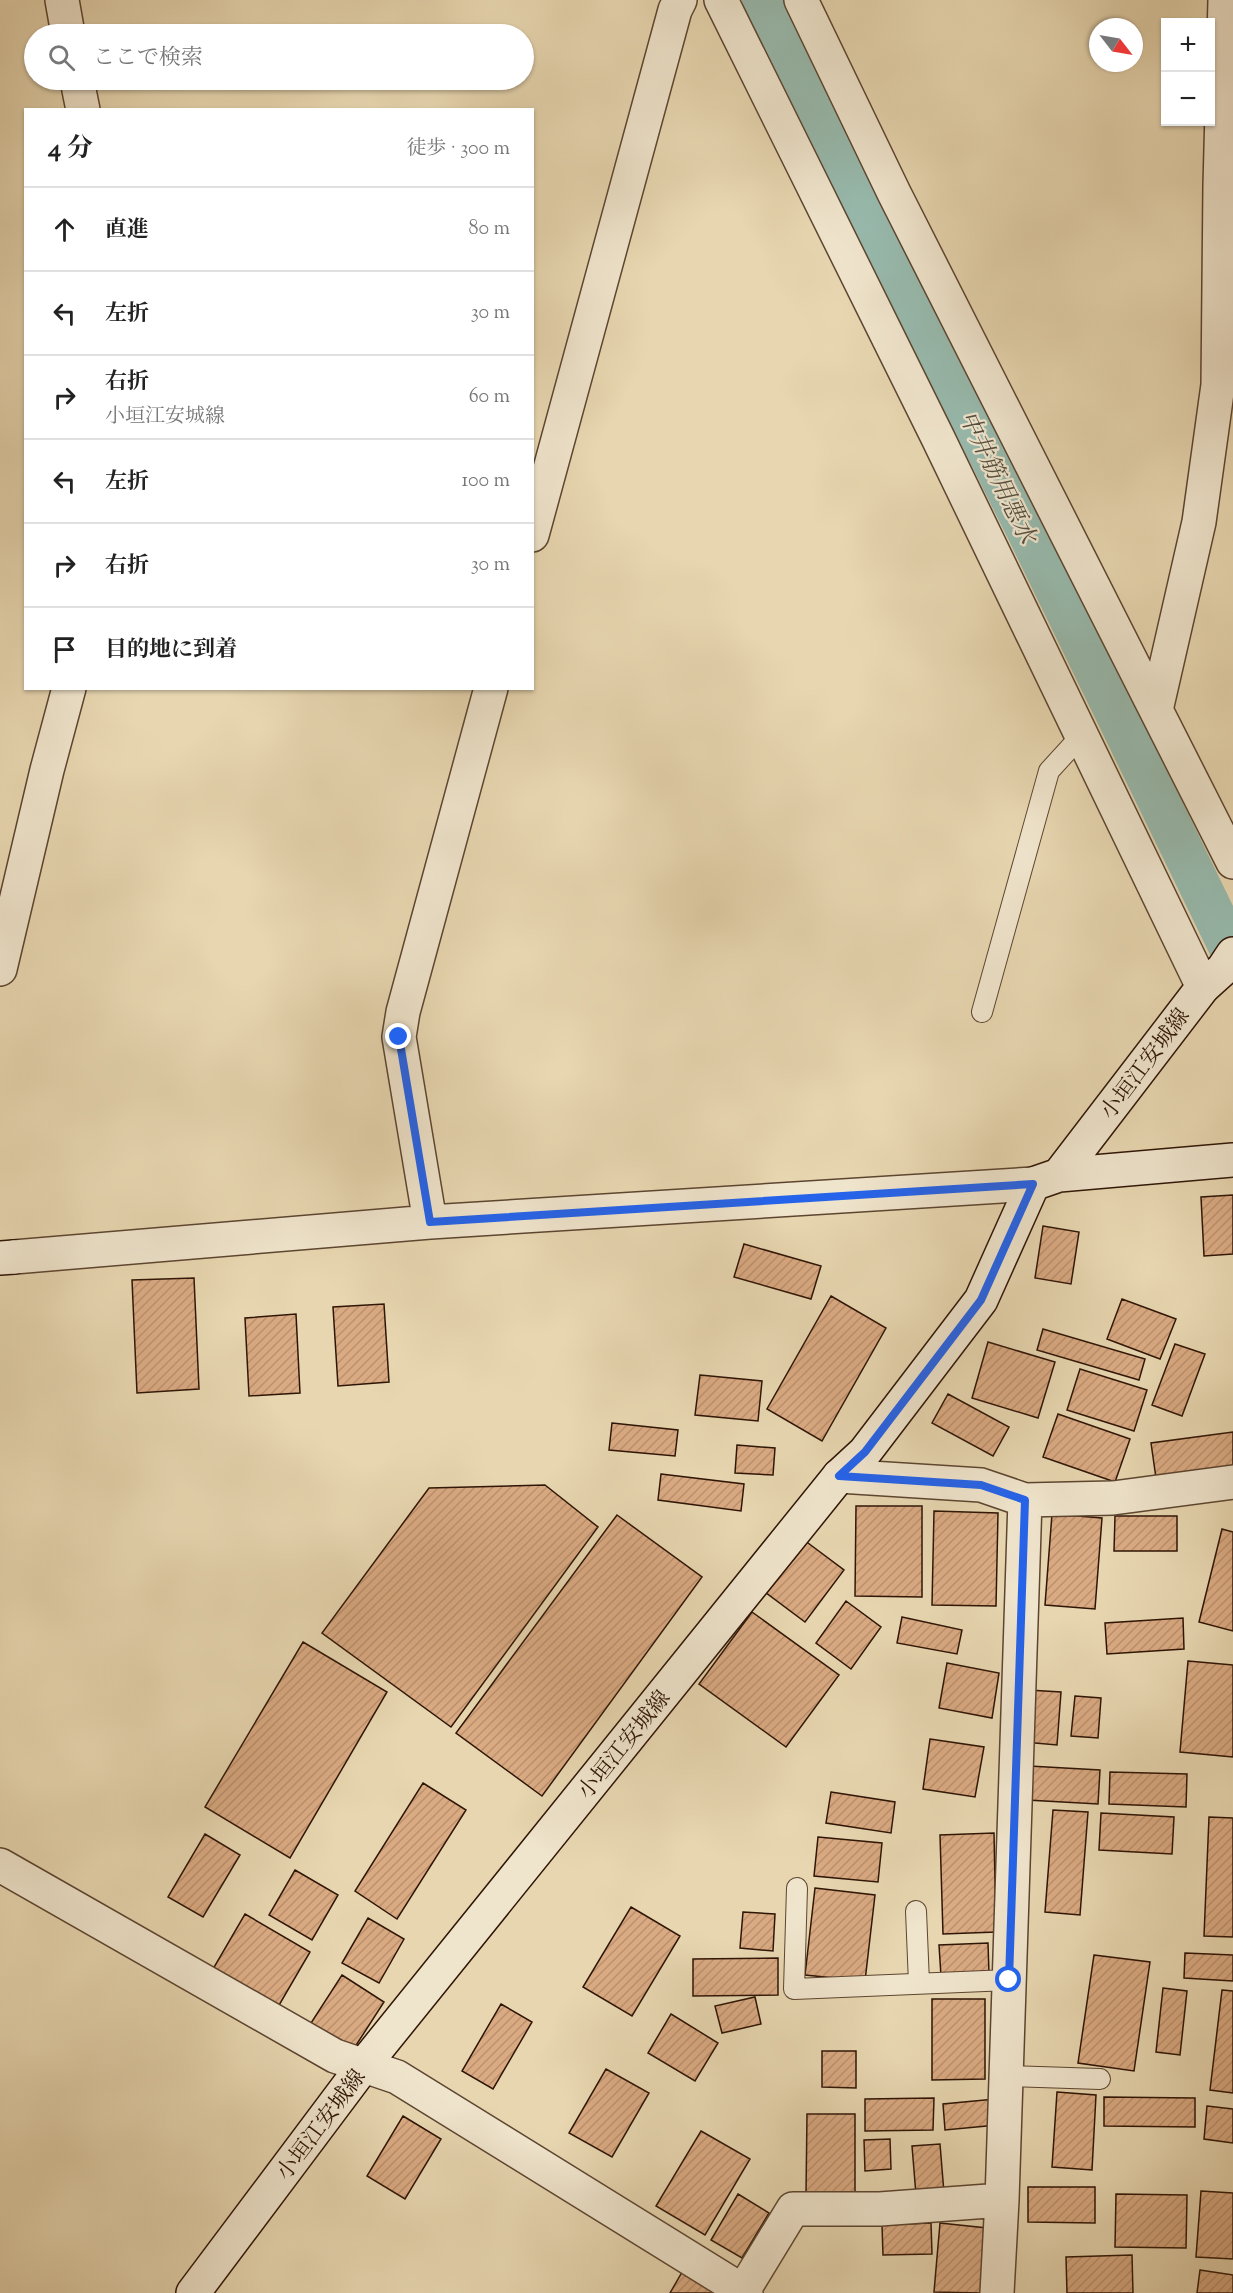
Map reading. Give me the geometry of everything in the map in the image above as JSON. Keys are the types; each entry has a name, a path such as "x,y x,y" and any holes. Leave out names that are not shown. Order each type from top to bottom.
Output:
{"street":[{"path":"62,0 66,24"},
{"path":"534,528 675,10 680,0"},
{"path":"721,0 938,438 1081,736 1220,970"},
{"path":"801,0 894,193 1233,862"},
{"path":"1156,710 1199,522 1218,385 1225,0"},
{"path":"79,90 83,108"},
{"path":"0,969 68,690"},
{"path":"430,1222 399,1037 403,1012 490,690"},
{"name":"小垣江安城線","path":"193,2293 364,2065 839,1476 865,1452 981,1300 1046,1180 1220,970"},
{"path":"7,1258 430,1222 1046,1180 1233,1160"},
{"path":"839,1476 981,1485 1025,1500 1113,1498 1233,1482"},
{"path":"997,2293 1025,1500"},
{"path":"0,1865 335,2056 397,2077 745,2292 793,2209 880,2209 1002,2200"}],"lane":[{"path":"982,1012 1048,771 1081,736"},
{"path":"797,1888 794,1989 1009,1980"},
{"path":"916,1911 919,1983"},
{"path":"1006,2076 1100,2079"}],"building":[{"path":"1233,1195 1233,1254 1204,1256 1201,1197"},
{"path":"1043,1226 1079,1232 1071,1284 1035,1278"},
{"path":"744,1244 821,1266 811,1299 734,1277"},
{"path":"194,1278 199,1389 137,1393 132,1280"},
{"path":"831,1296 886,1328 822,1441 767,1409"},
{"path":"1122,1299 1176,1319 1160,1359 1107,1339"},
{"path":"384,1304 389,1382 338,1386 333,1307"},
{"path":"296,1314 300,1393 249,1396 245,1318"},
{"path":"1043,1329 1145,1359 1139,1380 1037,1350"},
{"path":"988,1342 1055,1362 1038,1418 972,1398"},
{"path":"1175,1344 1205,1354 1182,1416 1152,1405"},
{"path":"1080,1369 1147,1390 1134,1431 1067,1410"},
{"path":"700,1375 762,1381 758,1421 695,1415"},
{"path":"948,1394 1009,1427 993,1456 932,1423"},
{"path":"1058,1414 1130,1439 1115,1482 1043,1457"},
{"path":"612,1423 678,1430 675,1456 609,1450"},
{"path":"1233,1432 1233,1468 1156,1478 1151,1443"},
{"path":"737,1445 775,1448 773,1475 735,1473"},
{"path":"661,1474 744,1484 741,1511 658,1500"},
{"path":"545,1485 598,1527 451,1727 322,1633 429,1488"},
{"path":"856,1506 922,1506 922,1597 855,1596"},
{"path":"934,1511 998,1513 996,1606 932,1605"},
{"path":"1052,1514 1102,1518 1095,1609 1045,1605"},
{"path":"617,1515 702,1577 542,1796 456,1733"},
{"path":"1115,1516 1177,1516 1177,1551 1114,1551"},
{"path":"1222,1529 1233,1532 1233,1631 1199,1622"},
{"path":"804,1540 844,1570 805,1622 765,1592"},
{"path":"846,1601 881,1627 851,1669 816,1643"},
{"path":"752,1612 839,1675 786,1747 699,1684"},
{"path":"902,1617 962,1630 957,1654 897,1643"},
{"path":"1183,1618 1184,1649 1107,1654 1105,1623"},
{"path":"303,1642 387,1692 290,1858 205,1807"},
{"path":"1188,1661 1233,1665 1233,1757 1180,1752"},
{"path":"947,1663 999,1673 992,1718 939,1708"},
{"path":"1028,1690 1061,1692 1057,1745 1024,1742"},
{"path":"1075,1696 1101,1698 1098,1738 1071,1736"},
{"path":"930,1739 984,1747 975,1797 923,1789"},
{"path":"1029,1766 1100,1770 1098,1804 1027,1800"},
{"path":"1110,1772 1187,1774 1186,1807 1109,1804"},
{"path":"423,1783 466,1810 397,1919 355,1891"},
{"path":"831,1792 895,1802 891,1833 826,1823"},
{"path":"1053,1810 1088,1812 1080,1915 1045,1912"},
{"path":"1101,1813 1174,1817 1172,1854 1099,1850"},
{"path":"1209,1817 1233,1818 1233,1937 1204,1936"},
{"path":"994,1833 996,1932 943,1934 940,1835"},
{"path":"205,1834 240,1855 203,1917 168,1897"},
{"path":"818,1837 882,1843 878,1882 814,1876"},
{"path":"295,1870 338,1895 312,1940 269,1915"},
{"path":"815,1888 875,1895 865,1981 805,1975"},
{"path":"631,1907 680,1936 632,2016 583,1987"},
{"path":"743,1912 775,1914 773,1951 740,1948"},
{"path":"245,1914 310,1952 278,2007 213,1969"},
{"path":"368,1918 404,1939 379,1983 342,1963"},
{"path":"988,1943 989,1974 941,1976 939,1945"},
{"path":"1185,1953 1233,1955 1233,1981 1184,1978"},
{"path":"1094,1955 1150,1962 1134,2071 1078,2063"},
{"path":"778,1958 778,1995 693,1996 693,1959"},
{"path":"342,1975 384,2002 353,2050 311,2023"},
{"path":"1163,1988 1187,1991 1180,2055 1156,2052"},
{"path":"1222,1990 1233,1991 1233,2093 1210,2090"},
{"path":"755,1997 761,2024 722,2033 715,2006"},
{"path":"932,1999 985,1999 985,2079 932,2080"},
{"path":"501,2004 532,2022 493,2089 462,2071"},
{"path":"671,2014 718,2043 695,2081 648,2053"},
{"path":"822,2051 856,2051 856,2088 822,2087"},
{"path":"606,2069 649,2093 612,2157 569,2133"},
{"path":"1057,2092 1096,2095 1092,2170 1052,2167"},
{"path":"1104,2097 1195,2098 1195,2127 1104,2126"},
{"path":"934,2098 933,2130 865,2131 865,2099"},
{"path":"995,2099 997,2125 945,2130 943,2104"},
{"path":"1207,2106 1233,2109 1233,2143 1204,2139"},
{"path":"807,2114 855,2114 855,2194 806,2194"},
{"path":"403,2116 441,2139 405,2199 367,2176"},
{"path":"701,2131 750,2159 705,2235 656,2206"},
{"path":"890,2139 891,2169 865,2171 864,2140"},
{"path":"940,2144 944,2193 916,2195 912,2146"},
{"path":"1028,2187 1095,2187 1095,2223 1028,2222"},
{"path":"1201,2191 1233,2193 1233,2259 1196,2257"},
{"path":"738,2194 769,2213 742,2258 711,2240"},
{"path":"1116,2194 1187,2195 1186,2248 1115,2247"},
{"path":"931,2223 932,2254 883,2255 882,2225"},
{"path":"940,2223 987,2228 981,2293 934,2292"},
{"path":"1132,2255 1133,2293 1067,2293 1066,2257"},
{"path":"685,2267 731,2293 670,2293"},
{"path":"1200,2270 1233,2275 1233,2293 1197,2293"}],"waterway":[{"name":"中井筋用悪水","path":"763,0 1029,534 1233,954"}],"route":[{"path":"399,1037 430,1222 1033,1184 981,1300 865,1452 839,1476 981,1485 1025,1500 1009,1980"}]}
